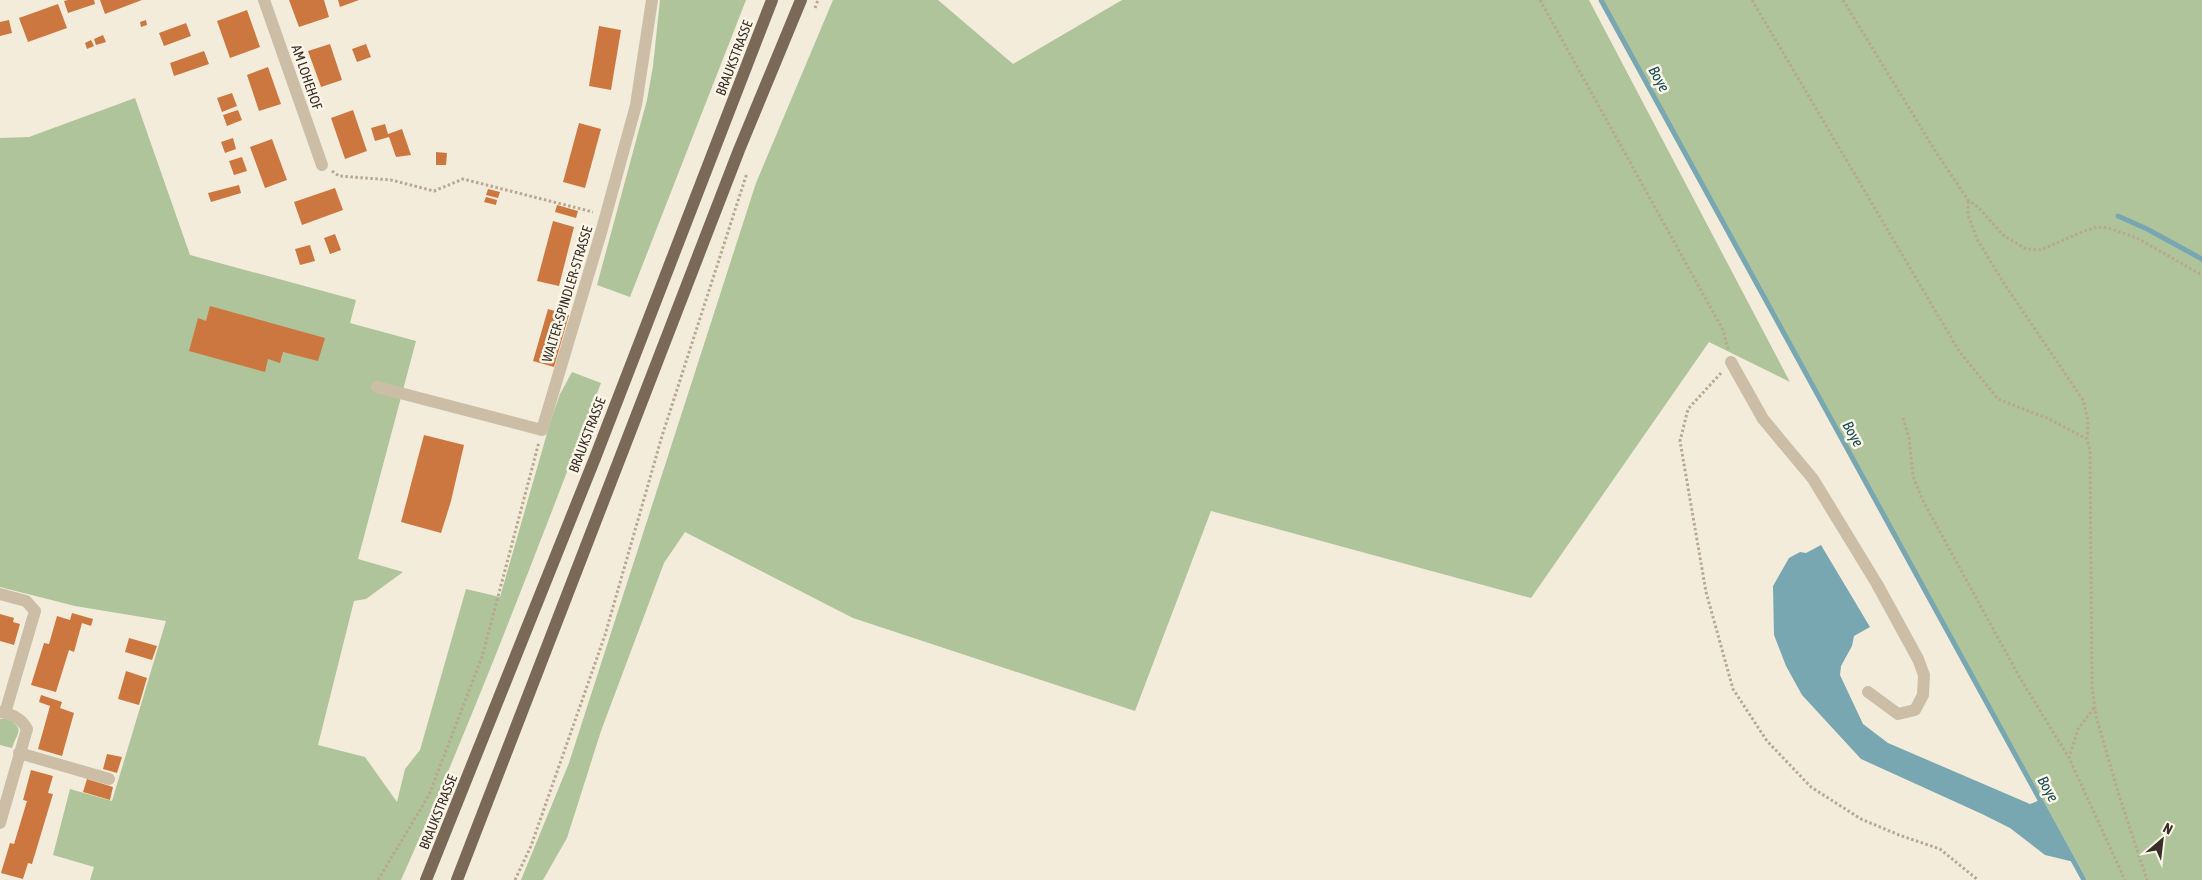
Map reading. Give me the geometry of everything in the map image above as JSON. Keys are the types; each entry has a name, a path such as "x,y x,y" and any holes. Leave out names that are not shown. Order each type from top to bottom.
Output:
{"main road":[{"name":"BRAUKSTRASSE","path":"426,880 595,458 772,0"},
{"path":"457,880 732,168 801,0"}],"street":[{"name":"AM LOHEHOF","path":"264,0 322,165"},
{"name":"WALTER-SPINDLER-STRASSE","path":"542,430 606,215 636,105 652,0"},
{"path":"1731,362 1763,419 1813,479 1876,584 1918,660 1924,676 1923,694 1915,710 1898,714 1868,692"},
{"path":"377,387 542,430"},
{"path":"0,594 26,601 35,611 3,712 23,721 27,729 0,823"},
{"path":"19,753 109,779"}],"path":[{"path":"814,9 818,0"},
{"path":"1540,0 1723,330 1731,362 1688,409 1680,441 1706,592 1733,689 1766,741 1811,787 1861,819 1899,836 1940,850 1978,880"},
{"path":"1752,0 1958,351 1998,399 2050,419 2087,439"},
{"path":"1843,0 1936,152 1968,200 1978,207 2003,235 2026,249 2041,250 2084,231 2097,227 2108,228 2137,238 2202,275"},
{"path":"322,165 339,176 391,180 434,192 463,179 606,215"},
{"path":"515,880 531,846 605,635 662,436 748,170"},
{"path":"1968,200 1968,215 1977,239 2004,285 2083,400 2088,420 2087,439 2090,450 2092,687 2095,708 2118,792 2147,880"},
{"path":"1904,418 1913,476 1922,499 2020,678 2069,758 2125,880"},
{"path":"378,880 429,796 482,657 542,430"},
{"path":"2069,758 2078,729 2095,708"}],"green space":[{"path":"660,0 746,0 630,297 597,285 647,100 653,66"},
{"path":"833,0 938,0 1013,64 1122,0 1589,0 1790,382 1709,342 1531,598 1211,511 1135,711 853,618 685,532 664,563 601,731 567,838 543,880 521,880 569,763 756,183"},
{"path":"1600,0 2202,0 2202,880 2087,880"},
{"path":"135,98 190,255 356,300 350,323 416,341 358,559 403,572 366,599 354,601 318,745 365,757 397,802 405,769 420,750 466,589 500,597 560,394 572,372 601,383 529,571 428,819 401,880 90,880 94,867 53,855 70,789 112,801 166,621 75,606 0,587 0,138 29,137"},
{"path":"7,718 18,729 18,735 12,748 0,745 0,719"}],"water":[{"path":"1821,545 1870,627 1854,636 1852,646 1841,666 1840,675 1863,724 1888,743 2030,804 2040,800 2074,862 2045,855 2010,828 1861,759 1802,695 1786,666 1774,635 1773,586 1789,558 1800,552 1806,553"}],"building":[{"path":"94,0 95,4 68,13 64,1"},
{"path":"100,0 142,0 105,14"},
{"path":"289,0 324,0 329,17 299,27"},
{"path":"338,0 359,0 340,7"},
{"path":"58,4 67,28 28,42 19,18"},
{"path":"247,10 260,47 230,58 217,21"},
{"path":"9,20 12,33 0,36 0,22"},
{"path":"146,20 147,25 141,27 140,22"},
{"path":"186,23 191,36 164,46 159,33"},
{"path":"599,26 621,30 611,90 589,86"},
{"path":"103,35 106,42 96,45 94,39"},
{"path":"91,40 94,46 87,49 85,43"},
{"path":"330,44 342,80 321,87 308,51"},
{"path":"366,44 371,57 357,62 352,49"},
{"path":"204,51 209,64 174,76 170,63"},
{"path":"268,67 281,104 259,111 247,75"},
{"path":"232,93 237,106 222,112 217,98"},
{"path":"238,110 242,120 227,126 223,115"},
{"path":"353,110 367,151 345,159 331,118"},
{"path":"579,123 601,129 585,188 563,182"},
{"path":"385,124 388,134 402,129 411,155 396,157 389,137 375,141 371,128"},
{"path":"233,138 236,149 225,153 221,142"},
{"path":"272,139 287,180 265,188 250,147"},
{"path":"436,152 447,153 446,165 436,165"},
{"path":"242,157 247,171 234,175 229,161"},
{"path":"239,185 241,193 211,202 208,193"},
{"path":"335,188 343,210 302,225 294,202"},
{"path":"488,189 500,192 498,198 486,195"},
{"path":"486,197 497,200 496,205 484,202"},
{"path":"557,205 578,211 576,218 555,212"},
{"path":"553,221 574,227 559,286 537,281"},
{"path":"335,234 341,250 330,254 324,238"},
{"path":"310,245 315,261 300,265 295,249"},
{"path":"210,306 325,338 318,361 283,352 280,363 268,359 265,372 189,351 198,318 206,321"},
{"path":"548,309 569,315 554,367 533,361"},
{"path":"424,435 464,445 451,501 441,533 401,522"},
{"path":"72,613 93,619 91,626 82,623 74,652 69,650 56,692 31,685 44,643 49,644 57,616 70,620"},
{"path":"0,614 14,618 13,622 20,624 14,645 0,641"},
{"path":"129,638 157,646 152,660 125,652"},
{"path":"126,671 147,678 139,705 118,699"},
{"path":"41,695 62,702 60,708 74,713 62,756 38,749 50,706 39,702"},
{"path":"107,754 122,757 117,773 103,769"},
{"path":"31,770 53,776 48,793 53,794 32,864 28,863 23,879 1,873 10,843 14,844 27,801 23,800"},
{"path":"87,779 113,787 110,800 83,792"}],"waterway":[{"name":"Boye","path":"1601,0 2084,880"},
{"path":"2118,216 2147,229 2202,259"}]}
